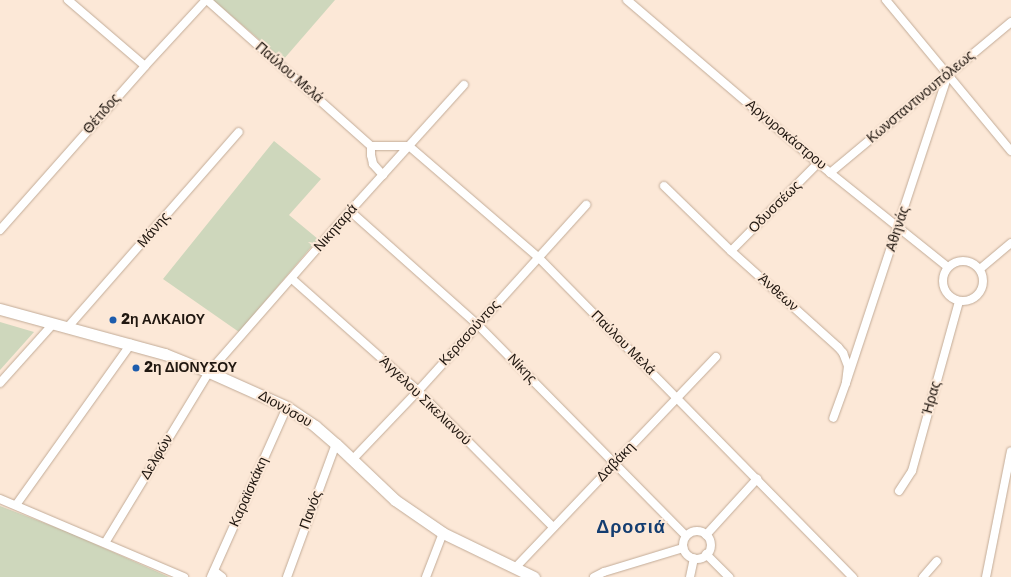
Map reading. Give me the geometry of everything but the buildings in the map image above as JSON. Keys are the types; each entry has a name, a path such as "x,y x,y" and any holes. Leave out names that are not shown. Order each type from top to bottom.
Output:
{"main road":[{"name":"Διονύσου","path":"0,309 165,354 287,407 336,444 395,500 443,533 534,577"}],"street":[{"path":"68,0 144,66"},
{"name":"Θέτιδος","path":"0,230 144,66 206,0"},
{"name":"Παύλου Μελά","path":"206,0 371,146"},
{"name":"Αργυροκάστρου","path":"627,0 830,173 898,229 948,267"},
{"path":"886,0 1011,151"},
{"name":"Κωνσταντινουπόλεως","path":"830,173 1011,22"},
{"name":"Αθηνάς","path":"846,383 948,74"},
{"name":"Νικηταρά","path":"209,372 292,280 350,211 464,85"},
{"name":"Μάνης","path":"68,328 239,132"},
{"path":"383,174 373,164 371,146 409,146"},
{"name":"Παύλου Μελά","path":"409,146 539,258 853,577"},
{"name":"Οδυσσέως","path":"731,251 818,163"},
{"name":"Άνθεων","path":"664,186 731,251 838,347 848,366 846,383 833,418"},
{"name":"Κερασούντος","path":"352,460 418,391 586,205"},
{"name":"Νίκης","path":"350,211 478,325 686,536"},
{"path":"980,269 1011,243"},
{"path":"964,261 970,262 980,269 983,279 979,294 970,301 959,301 950,297 943,288 943,277 948,267 952,264 964,261"},
{"name":"Άγγελου Σικελιανού","path":"292,280 418,391 553,527"},
{"name":"Ήρας","path":"899,491 912,471 959,301"},
{"path":"0,383 53,324"},
{"path":"16,505 131,344"},
{"name":"Δαβάκη","path":"516,567 716,357"},
{"name":"Δελφών","path":"105,543 209,372"},
{"name":"Καραϊσκάκη","path":"213,574 287,407"},
{"name":"Πανός","path":"287,577 336,444"},
{"path":"986,577 1011,451"},
{"path":"706,534 757,479"},
{"path":"0,499 184,577"},
{"path":"698,531 706,534 710,546 706,554 698,558 694,558 687,554 683,548 686,536 689,533 698,531"},
{"path":"426,577 443,533"},
{"path":"594,577 633,563 683,548"},
{"path":"706,554 729,577"},
{"path":"690,577 694,558"},
{"path":"923,577 937,561"},
{"path":"213,574 222,577"}],"green space":[{"path":"213,0 335,0 283,60"},
{"path":"274,141 321,179 289,215 318,239 239,332 163,279"},
{"path":"0,322 34,332 0,370"},
{"path":"0,506 68,532 169,577 0,577"}],"place":[{"name":"2η ΑΛΚΑΙΟΥ","path":"113,320"},
{"name":"2η ΔΙΟΝΥΣΟΥ","path":"136,368"}],"district":[{"name":"Δροσιά","path":"631,527"}]}
